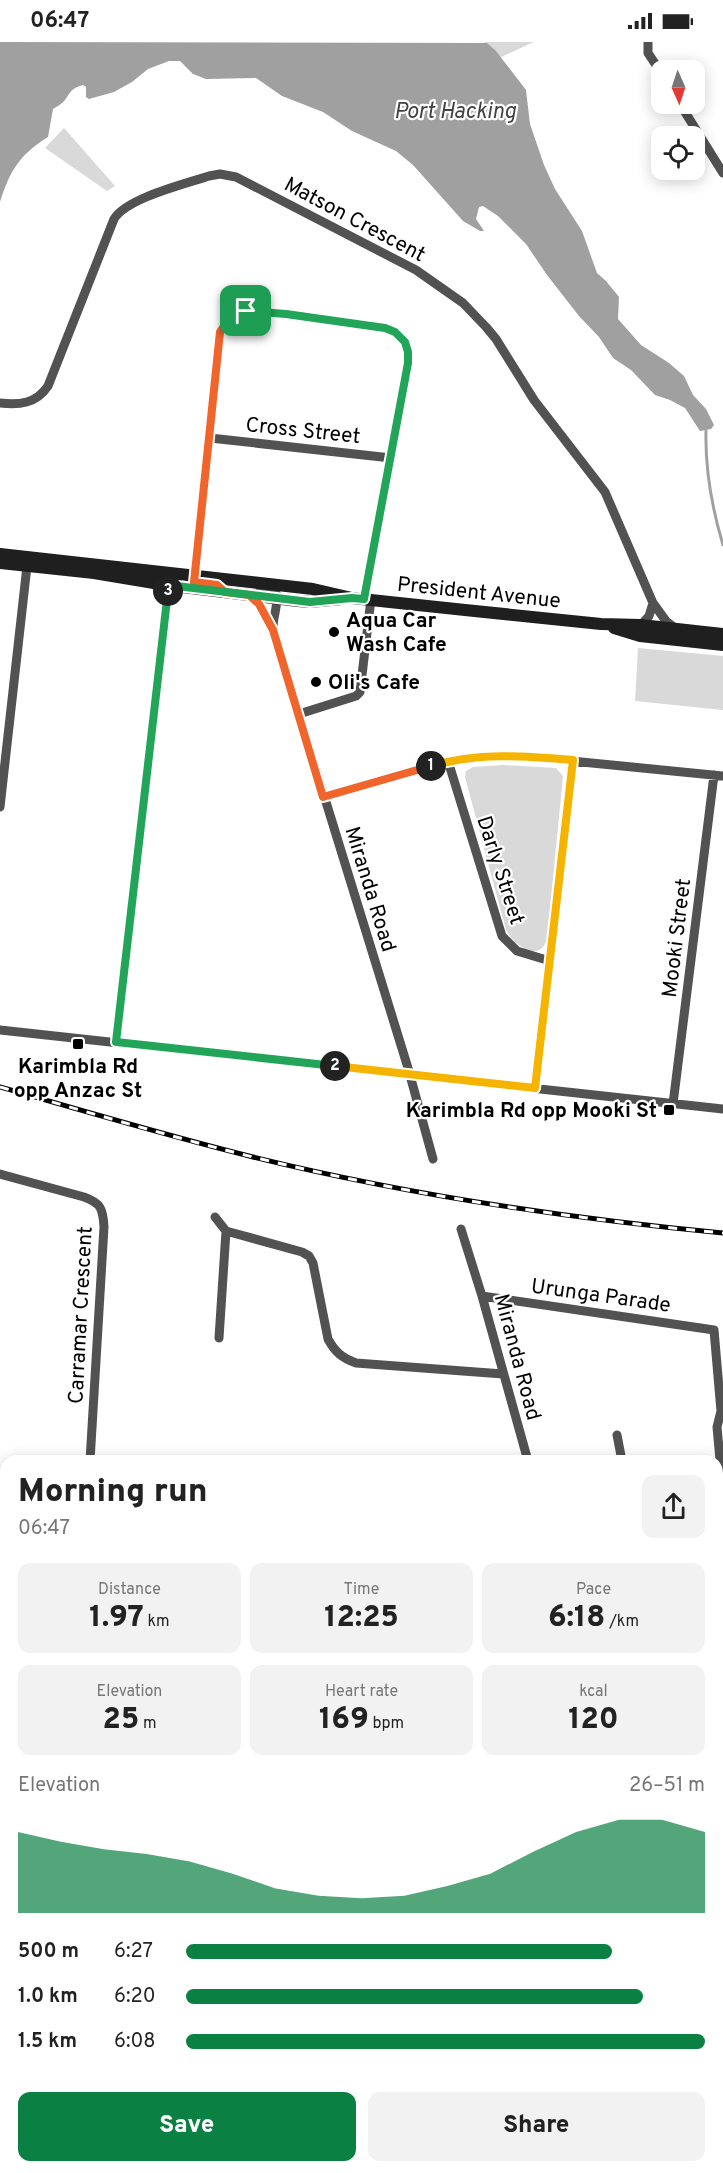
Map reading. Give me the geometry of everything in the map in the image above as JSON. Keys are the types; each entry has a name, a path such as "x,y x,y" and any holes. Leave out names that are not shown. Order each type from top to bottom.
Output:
{"main road":[{"name":"President Avenue","path":"0,554 313,589 362,599 601,624 641,625 723,634"},
{"name":"President Avenue","path":"0,563 94,573 168,585 310,602 362,599"},
{"name":"President Avenue","path":"601,624 640,636 723,645"}],"street":[{"path":"648,42 648,53 653,60"},
{"path":"686,114 723,172"},
{"name":"Matson Crescent","path":"0,403 22,404 43,394 48,386 114,219 120,210 132,202 209,176 227,174 416,270 462,303 478,319 496,339 548,419 605,492 653,603 666,621 675,628"},
{"path":"225,592 217,585 194,582 220,332 231,316 254,310 382,327 395,332 405,342 409,358 362,599 360,692 356,696 299,714"},
{"name":"Cross Street","path":"210,438 391,458"},
{"path":"0,807 27,566"},
{"path":"229,580 238,586 271,590 276,593 277,598"},
{"path":"116,1042 168,585"},
{"name":"Miranda Road","path":"249,595 259,604 273,630 410,1075 433,1159"},
{"name":"Miranda Road","path":"273,630 273,614 277,598"},
{"path":"641,625 649,616 653,603"},
{"path":"323,797 448,761 504,755 718,776"},
{"path":"535,1088 573,760"},
{"name":"Darly Street","path":"448,761 500,933 517,951 550,961"},
{"name":"Mooki Street","path":"673,1104 718,776"},
{"path":"0,1030 723,1109"},
{"name":"Carramar Crescent","path":"0,1174 84,1197 94,1201 100,1208 104,1227 90,1455"},
{"path":"215,1217 226,1231 302,1252 309,1256 313,1263 328,1339 334,1350 344,1359 356,1363 503,1374"},
{"name":"Miranda Road","path":"461,1229 526,1455"},
{"path":"219,1338 226,1231"},
{"name":"Urunga Parade","path":"482,1296 714,1330 721,1411 717,1427 720,1455"},
{"path":"617,1436 621,1455"}],"shaded area":[{"path":"484,42 534,42 501,57"},
{"path":"64,128 115,186 107,191 45,148"},
{"path":"638,648 723,656 723,710 635,701"},
{"path":"503,765 556,768 563,776 547,940 538,951 520,946 506,930 465,777 466,771 473,767"}],"water":[{"name":"Port Hacking","path":"0,42 487,43 496,51 526,90 530,124 544,165 555,189 582,231 597,273 619,297 618,319 641,345 684,376 693,395 706,409 714,425 711,429 700,431 685,408 655,395 631,370 613,358 599,337 579,316 547,275 526,244 498,216 483,206 479,207 476,219 484,231 480,231 463,221 413,165 396,151 352,131 323,112 282,96 256,78 206,79 193,74 180,61 169,61 148,69 132,82 114,92 89,99 86,97 86,87 83,85 76,87 64,101 53,109 48,137 30,150 17,165 0,202"}],"waterway":[{"path":"706,431 710,489 723,545"}],"railway":[{"path":"0,1087 221,1149 370,1183 487,1204 723,1233"}],"place":[{"name":"Aqua Car Wash Cafe","path":"334,632"},
{"name":"Oli's Cafe","path":"316,682"},
{"name":"Karimbla Rd opp Anzac St","path":"78,1044"},
{"name":"Karimbla Rd opp Mooki St","path":"669,1110"}],"route":[{"path":"246,311 231,316 220,332 194,582 217,585 225,592 249,595 259,604 273,630 323,797 448,761 472,757 504,755 573,760 535,1088 116,1042 168,585 249,595 253,596 310,602 364,599 408,363 405,342 395,332 385,328 254,310 246,311"}]}
